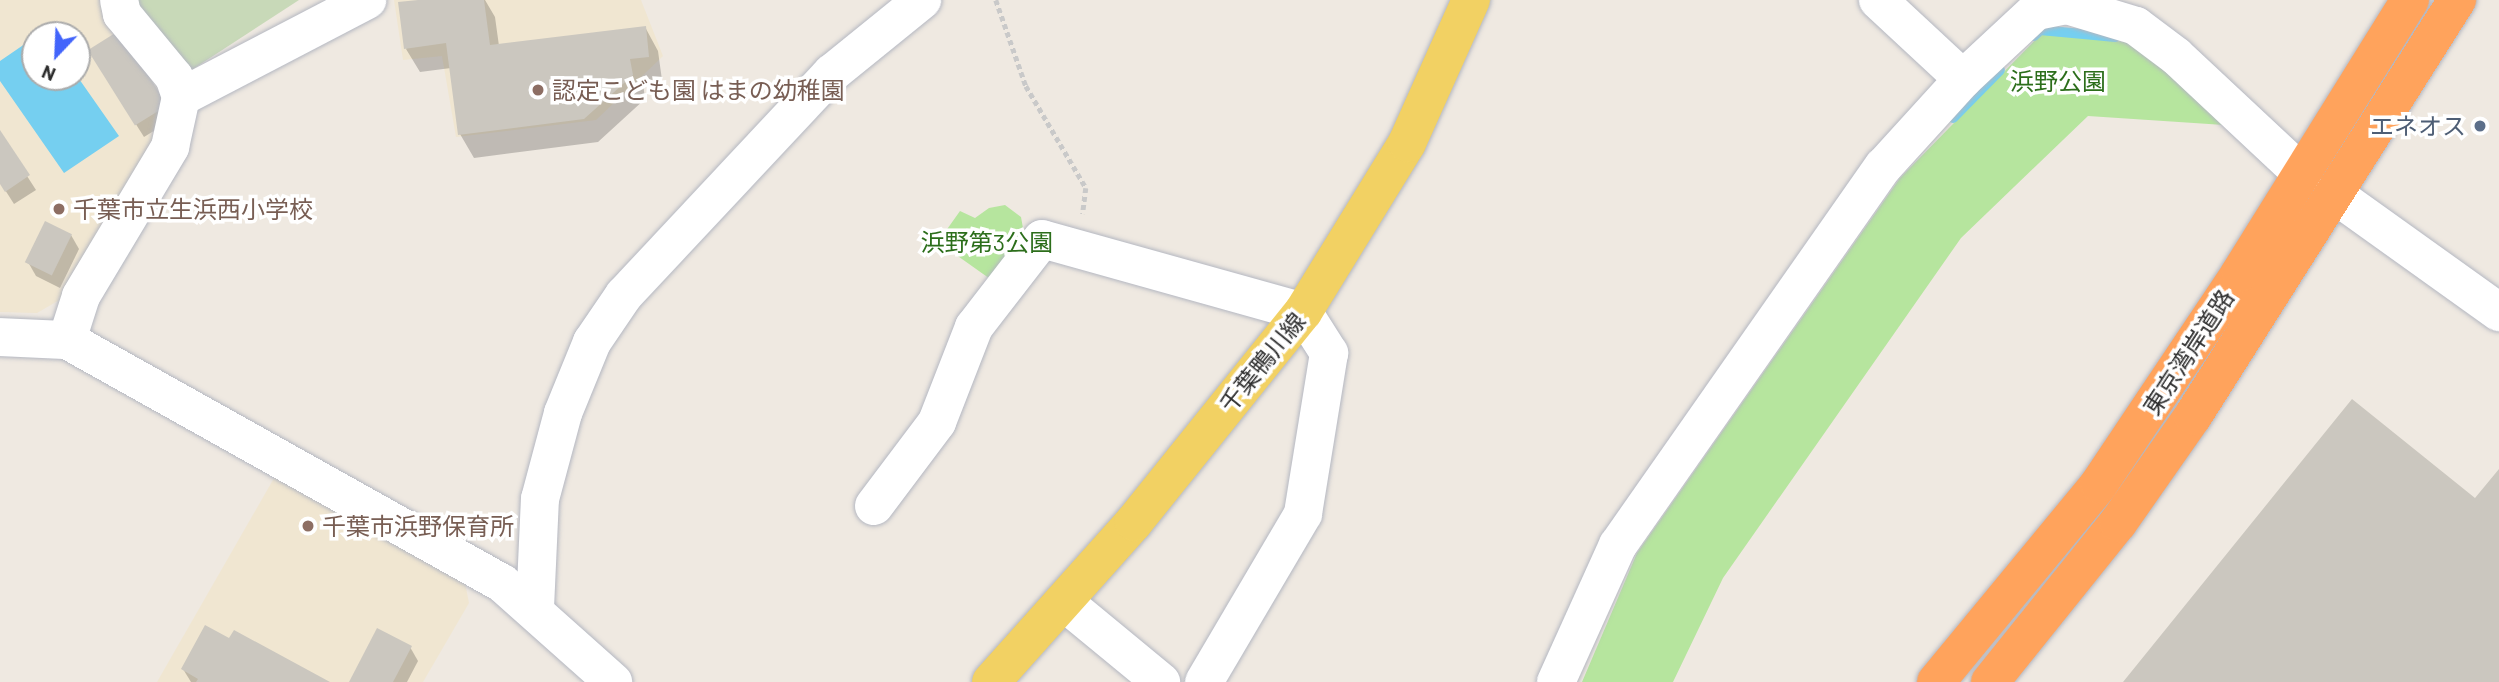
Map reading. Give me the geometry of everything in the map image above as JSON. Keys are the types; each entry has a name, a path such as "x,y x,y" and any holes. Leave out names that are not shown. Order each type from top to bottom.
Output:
{"highway":[{"name":"東京湾岸道路","path":"1936,682 2099,484 2302,174 2410,0"},
{"name":"東京湾岸道路","path":"1990,682 2118,523 2193,416 2456,0"}],"main road":[{"name":"千葉鴨川線","path":"991,682 1064,602 1303,312 1407,143 1471,0"}],"street":[{"path":"67,340 81,296 170,147 181,97 174,76 122,14 118,0"},
{"path":"181,97 367,0"},
{"path":"535,608 540,499 563,413 592,342 624,295 832,73 922,0"},
{"path":"1878,0 1963,79"},
{"path":"1556,682 1618,544 1883,167 1963,79 2036,12 2067,5 2102,12 2136,26 2176,56 2302,174"},
{"path":"2334,194 2499,312"},
{"path":"874,506 937,422 974,327 1042,239 1303,312 1329,353 1303,514 1204,682"},
{"path":"0,337 67,340 502,583 535,608 613,682"},
{"path":"1064,602 1161,682"}],"path":[{"path":"996,0 1027,86 1086,188 1079,249"}],"shaded area":[{"name":"千葉市立生浜西小学校","path":"0,0 107,0 175,102 68,295 37,313 0,312"},
{"name":"認定こども園 はまの幼稚園","path":"394,0 641,0 663,56 596,120 456,137 442,56 403,60"},
{"name":"千葉市浜野保育所","path":"277,473 464,578 469,603 423,682 157,682"}],"green space":[{"path":"133,0 299,0 190,71"},
{"name":"浜野公園","path":"2042,33 2136,43 2224,125 2088,116 1961,238 1723,578 1673,682 1582,682 1637,553 1900,178"},
{"name":"浜野第3公園","path":"1005,205 1021,217 1025,239 993,281 938,242 960,211 975,218 989,208"}],"water":[{"path":"21,47 21,91 88,91 119,136 64,173 0,81 0,61"}],"building":[{"name":"認定こども園 はまの幼稚園","path":"484,0 490,45 646,26 649,57 630,59 633,75 584,119 458,135 446,43 404,49 398,2"},
{"path":"120,30 167,105 135,126 91,55 91,48"},
{"path":"0,130 30,175 5,192 0,184"},
{"path":"45,221 72,234 52,275 25,262"},
{"path":"2352,399 2475,498 2499,469 2499,682 2123,682"},
{"path":"205,625 229,638 234,630 330,682 196,682 198,679 181,669"},
{"path":"377,628 412,646 393,682 349,682"}],"waterway":[{"path":"2034,36 2040,30 2116,37"},
{"path":"1953,118 2000,70"}],"place":[{"name":"認定こども園 はまの幼稚園","path":"538,90"},
{"name":"エネオス","path":"2480,126"},
{"name":"千葉市立生浜西小学校","path":"59,209"},
{"name":"千葉市浜野保育所","path":"308,526"}]}
